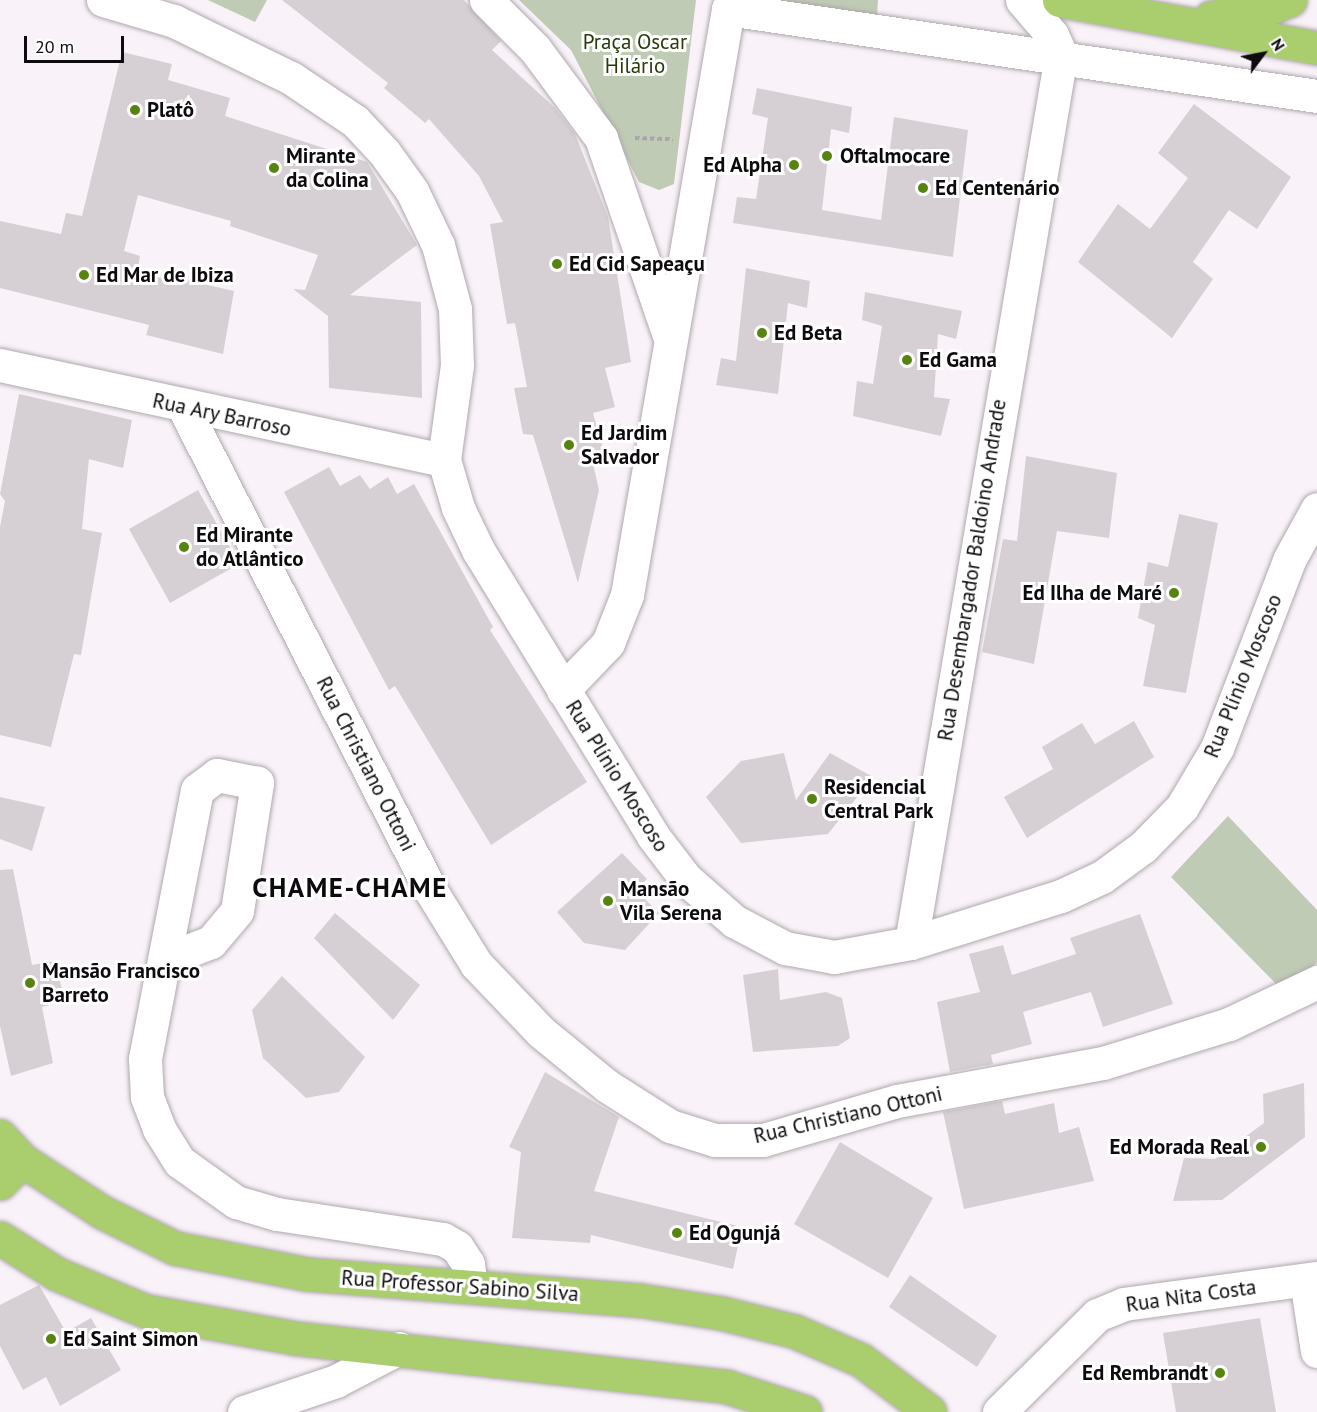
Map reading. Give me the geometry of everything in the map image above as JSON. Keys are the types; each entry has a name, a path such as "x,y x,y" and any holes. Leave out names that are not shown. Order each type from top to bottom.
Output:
{"main road":[{"path":"1059,0 1183,20 1317,48"},
{"path":"1183,20 1265,10 1290,0"},
{"name":"Rua Professor Sabino Silva","path":"0,1136 11,1171 175,1248 306,1274 639,1300 794,1331 861,1360 930,1412"},
{"path":"0,1238 57,1274 146,1311 294,1338 399,1348 728,1387 805,1412"}],"street":[{"name":"Rua Plínio Moscoso","path":"103,0 174,21 291,78 355,121 384,152 412,191 438,245 455,309 457,364 444,460 458,508 478,550 652,836 686,879 734,921 785,948 834,957 911,943 1061,896 1102,877 1143,847 1182,807 1217,747 1289,560 1317,509"},
{"path":"486,0 535,49 601,138 669,335"},
{"path":"1022,0 1052,35 1061,56"},
{"path":"563,690 608,643 627,595 669,335 728,9 1061,56 1317,96"},
{"name":"Rua Desembargador Baldoino Andrade","path":"911,943 1061,56"},
{"name":"Rua Ary Barroso","path":"0,365 184,408 444,460"},
{"name":"Rua Christiano Ottoni","path":"184,408 431,891 476,964 541,1032 607,1086 670,1126 715,1140 763,1140 897,1101 1103,1063 1229,1024 1317,982"},
{"path":"164,960 211,942 237,911 257,783 217,775 197,790 164,960 145,1059 147,1097 180,1162 236,1202 277,1214 443,1239 457,1247 468,1264 471,1287"},
{"path":"1311,1279 1317,1351"},
{"name":"Rua Nita Costa","path":"999,1412 1097,1315 1124,1304 1311,1279"},
{"path":"244,1412 336,1381 399,1348"}],"path":[{"path":"601,138 706,139"}],"green space":[{"path":"208,0 267,0 255,22"},
{"name":"Praça Oscar Hilário","path":"519,0 696,0 674,184 659,190 639,182 571,50"},
{"name":"Praça Oscar Hilário","path":"732,0 878,0 877,16"},
{"path":"1228,816 1317,910 1317,962 1285,993 1171,877"}],"building":[{"path":"282,0 464,0 501,41 492,50 555,108 575,134 608,217 631,362 605,368 615,407 593,413 605,455 592,459 599,490 578,583 533,435 523,434 514,388 527,387 515,323 507,324 490,224 503,222 479,176 429,119 425,123 384,88 388,83"},
{"path":"122,52 172,64 168,80 230,98 225,116 367,162 417,245 350,295 421,302 422,398 329,388 328,316 293,289 305,290 318,255 230,226 231,221 138,195 124,251 140,256 138,269 234,291 223,354 146,335 149,325 0,288 0,221 61,234 66,213 82,216"},
{"path":"757,88 852,107 849,133 831,129 822,210 881,220 894,117 968,130 953,257 733,223 737,197 756,199 768,118 752,114"},
{"path":"1194,104 1291,177 1257,229 1229,210 1193,262 1213,279 1172,338 1078,262 1118,204 1150,229 1188,178 1158,153"},
{"name":"Ed Beta","path":"746,268 810,281 807,308 788,303 778,394 716,385 721,358 736,361"},
{"name":"Ed Gama","path":"865,292 962,311 956,339 938,334 934,397 950,399 941,436 853,416 857,381 873,384 882,326 862,320"},
{"path":"19,394 132,420 123,468 89,459 82,529 102,533 81,655 74,654 51,747 0,735 0,527 5,501 0,494"},
{"path":"1026,456 1117,473 1109,538 1057,531 1034,664 982,652 1003,539 1017,541"},
{"path":"329,467 340,486 360,475 370,489 388,477 397,494 414,484 493,627 490,630 587,782 491,845 395,686 389,690 284,492"},
{"name":"Ed Mirante do Atlântico","path":"198,490 239,564 170,603 129,529"},
{"name":"Ed Ilha de Maré","path":"1179,514 1218,523 1186,693 1143,686 1155,625 1138,618 1148,562 1168,567"},
{"path":"1134,721 1154,757 1027,838 1004,797 1053,769 1042,747 1082,723 1095,744"},
{"name":"Residencial Central Park","path":"784,753 796,800 830,753 873,777 828,834 741,843 706,797 741,761"},
{"path":"0,797 45,807 32,851 0,839"},
{"name":"Mansão Vila Serena","path":"622,853 647,879 636,890 659,913 625,950 584,943 557,912"},
{"name":"Mansão Francisco Barreto","path":"13,869 32,965 55,961 65,1001 42,1007 53,1063 11,1076 0,1026 0,870"},
{"path":"335,913 420,985 393,1020 314,938"},
{"path":"1140,914 1173,1004 1103,1027 1091,992 1023,1012 1032,1044 991,1055 993,1064 950,1072 937,1002 980,992 969,954 1003,945 1012,975 1076,954 1070,938"},
{"path":"778,969 780,1000 826,992 842,998 850,1038 838,1046 753,1052 743,975"},
{"path":"282,976 365,1057 339,1092 306,1098 263,1058 252,1010"},
{"path":"545,1072 619,1117 594,1191 742,1227 733,1269 591,1235 590,1243 512,1238 521,1152 509,1147"},
{"name":"Ed Morada Real","path":"1304,1083 1305,1137 1222,1200 1173,1201 1184,1158 1215,1159 1264,1123 1263,1094"},
{"path":"1002,1101 1005,1114 1054,1103 1059,1133 1079,1127 1094,1181 964,1209 943,1112"},
{"path":"840,1142 933,1198 888,1278 794,1224"},
{"path":"910,1275 997,1336 977,1367 889,1307"},
{"name":"Ed Saint Simon","path":"39,1285 66,1332 91,1318 121,1370 60,1406 46,1377 23,1390 0,1346 0,1305"},
{"name":"Ed Rembrandt","path":"1260,1318 1276,1412 1176,1412 1163,1333"}],"place":[{"name":"Platô","path":"135,110"},
{"name":"Oftalmocare","path":"827,156"},
{"name":"Ed Alpha","path":"794,165"},
{"name":"Mirante da Colina","path":"274,168"},
{"name":"Ed Centenário","path":"923,188"},
{"name":"Ed Cid Sapeaçu","path":"557,264"},
{"name":"Ed Mar de Ibiza","path":"84,275"},
{"name":"Ed Beta","path":"762,333"},
{"name":"Ed Gama","path":"907,360"},
{"name":"Ed Jardim Salvador","path":"569,445"},
{"name":"Ed Mirante do Atlântico","path":"184,547"},
{"name":"Ed Ilha de Maré","path":"1174,593"},
{"name":"Residencial Central Park","path":"812,799"},
{"name":"Mansão Vila Serena","path":"608,901"},
{"name":"Mansão Francisco Barreto","path":"30,983"},
{"name":"Ed Morada Real","path":"1261,1147"},
{"name":"Ed Ogunjá","path":"677,1233"},
{"name":"Ed Saint Simon","path":"51,1339"},
{"name":"Ed Rembrandt","path":"1220,1373"}],"district":[{"name":"CHAME-CHAME","path":"350,888"}]}
